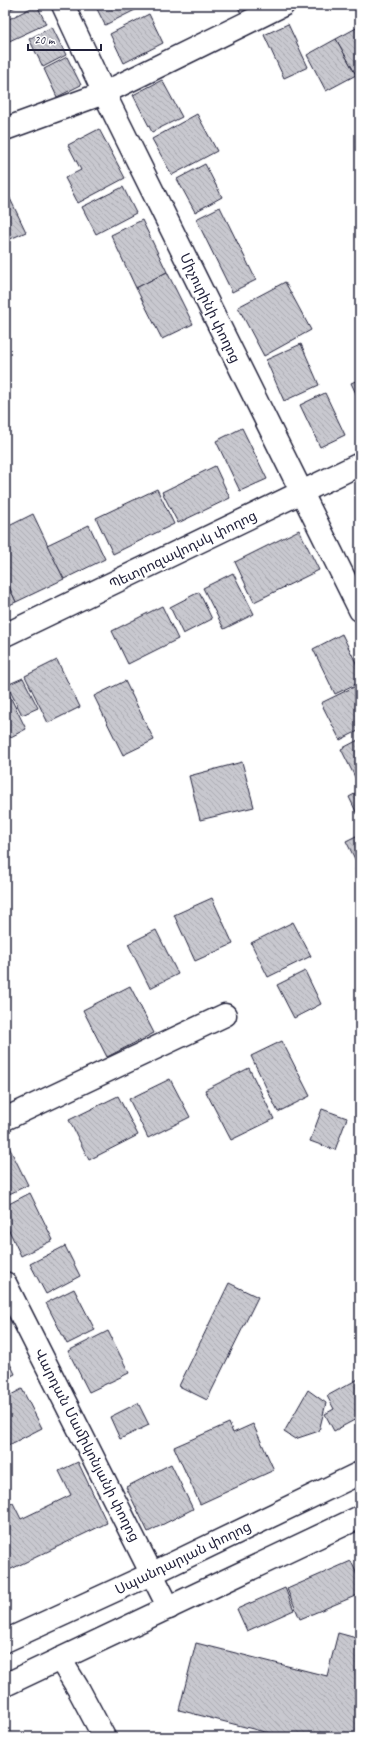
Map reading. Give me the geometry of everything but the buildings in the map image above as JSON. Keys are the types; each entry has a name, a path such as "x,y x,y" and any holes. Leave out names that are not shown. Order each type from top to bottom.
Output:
{"street":[{"name":"Միչուրինի փողոց","path":"63,5 104,93 360,610"},
{"path":"5,129 104,93 283,5"},
{"name":"Պետրոզավոդսկ փողոց","path":"5,635 360,464"},
{"path":"5,1119 225,1015"},
{"name":"Վարդան Մամիկոնյանի փողոց","path":"5,1283 169,1608"},
{"name":"Սպանդարյան փողոց","path":"5,1641 151,1574 360,1473"},
{"path":"5,1684 360,1517"},
{"path":"60,1658 104,1737"}]}
